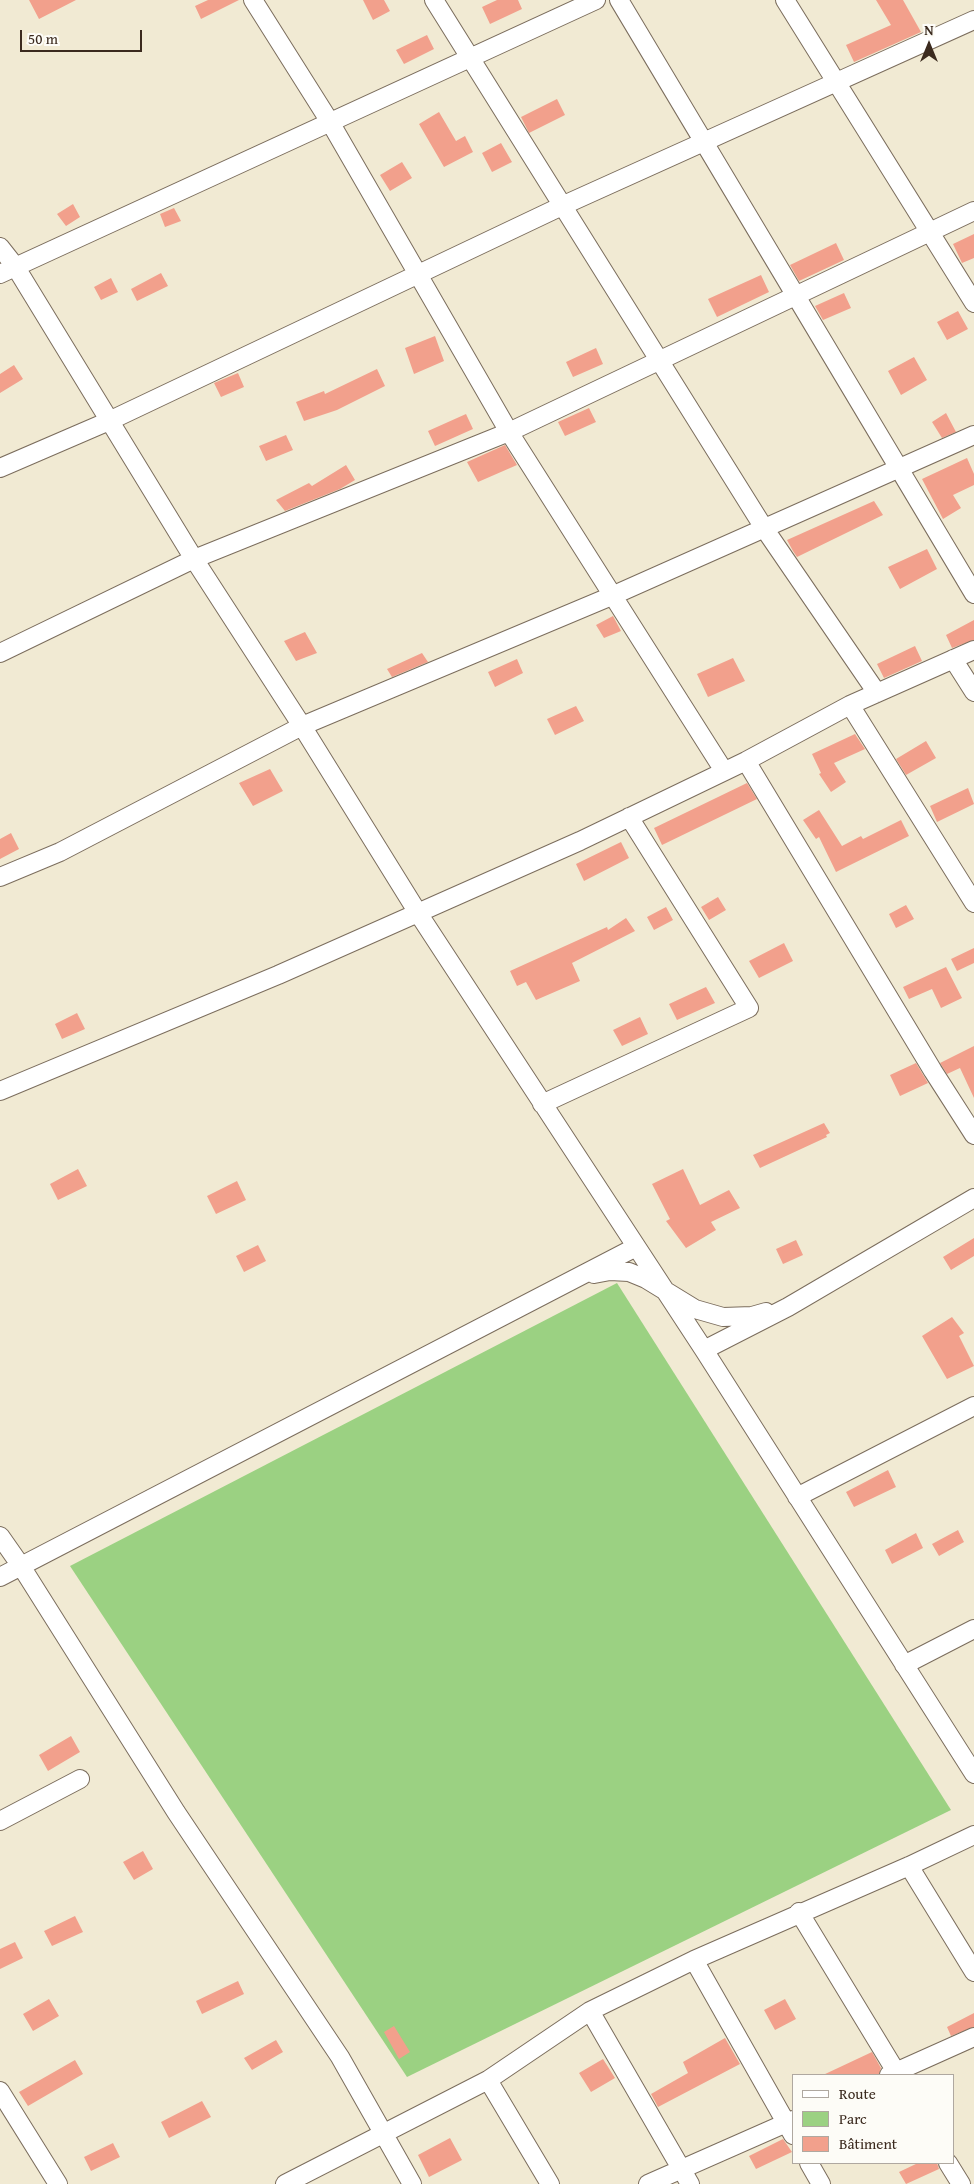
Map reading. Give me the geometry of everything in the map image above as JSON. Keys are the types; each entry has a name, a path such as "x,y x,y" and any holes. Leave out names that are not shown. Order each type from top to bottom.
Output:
{"street":[{"path":"253,0 330,122 510,432 724,771"},
{"path":"434,0 472,57 764,528 877,693"},
{"path":"7,270 596,0"},
{"path":"619,0 974,594"},
{"path":"784,0 974,303"},
{"path":"0,468 109,421 564,205 835,81 974,20"},
{"path":"0,652 194,559 510,432 659,359 974,211"},
{"path":"0,247 7,270 109,421 418,913 704,1350 974,1774"},
{"path":"0,877 60,852 302,726 614,595 974,435"},
{"path":"0,1092 278,975 418,913 629,817 746,761 850,705 974,650"},
{"path":"953,659 974,692"},
{"path":"850,705 974,903"},
{"path":"746,761 974,1135"},
{"path":"542,1104 749,1008 629,817"},
{"path":"704,1350 788,1307 974,1198"},
{"path":"0,1577 636,1247"},
{"path":"579,1277 610,1271 629,1272 665,1290 695,1309 723,1317 752,1316 788,1307"},
{"path":"797,1496 974,1406"},
{"path":"0,1536 21,1566 176,1812 340,2057 412,2184"},
{"path":"904,1665 974,1629"},
{"path":"0,1821 80,1779"},
{"path":"285,2184 488,2080 590,2011 694,1960 800,1912 910,1866 974,1835"},
{"path":"910,1866 974,1972"},
{"path":"800,1912 894,2074 974,2037"},
{"path":"648,2184 686,2177 790,2126 694,1960"},
{"path":"590,2011 686,2177"},
{"path":"488,2080 550,2184"},
{"path":"0,2091 58,2184"},
{"path":"810,2164 821,2184"},
{"path":"949,2164 961,2184"}],"green space":[{"path":"617,1283 951,1810 407,2077 70,1566"}],"building":[{"path":"29,0 76,0 39,19"},
{"path":"208,0 239,0 201,19 195,6"},
{"path":"363,0 384,0 390,11 373,20"},
{"path":"497,0 518,0 522,9 490,24 482,7"},
{"path":"876,0 903,0 921,32 854,62 846,45 891,25"},
{"path":"427,35 434,49 404,64 396,50"},
{"path":"557,99 565,115 529,133 521,117"},
{"path":"439,112 456,141 465,136 473,152 444,167 419,124"},
{"path":"501,143 512,162 492,172 482,153"},
{"path":"402,162 412,178 390,191 380,175"},
{"path":"73,204 80,217 66,226 57,214"},
{"path":"174,208 181,221 165,227 160,214"},
{"path":"974,234 974,258 962,263 953,244"},
{"path":"836,243 844,260 799,281 790,265"},
{"path":"161,273 168,286 137,301 131,289"},
{"path":"761,275 769,292 717,317 708,299"},
{"path":"111,278 118,292 101,300 94,287"},
{"path":"844,293 851,308 823,320 815,306"},
{"path":"958,311 968,329 947,340 937,322"},
{"path":"435,336 444,361 414,374 405,348"},
{"path":"596,348 603,364 573,377 566,362"},
{"path":"914,357 927,380 901,395 888,371"},
{"path":"14,365 23,379 0,393 0,374"},
{"path":"377,369 385,386 337,410 304,421 296,402 324,391 325,394"},
{"path":"238,373 244,387 221,397 214,383"},
{"path":"589,408 596,422 565,436 558,422"},
{"path":"946,413 956,432 942,438 932,422"},
{"path":"466,414 473,429 435,446 428,431"},
{"path":"286,435 293,450 266,461 259,446"},
{"path":"505,445 517,465 478,482 467,462"},
{"path":"967,458 974,474 974,485 953,495 961,508 943,519 922,479"},
{"path":"346,465 355,480 340,489 285,511 276,500 309,483 312,486"},
{"path":"874,501 883,515 797,557 787,540"},
{"path":"927,549 937,569 900,589 888,567"},
{"path":"613,616 621,631 604,638 596,625"},
{"path":"974,620 974,640 952,648 946,635"},
{"path":"305,632 317,653 296,661 284,641"},
{"path":"915,646 922,661 884,678 877,664"},
{"path":"422,653 428,662 392,677 387,669"},
{"path":"733,658 745,681 708,697 697,674"},
{"path":"517,659 523,673 495,687 488,672"},
{"path":"576,706 584,721 555,735 547,719"},
{"path":"855,734 865,749 834,763 846,782 831,792 819,774 821,773 812,754"},
{"path":"926,741 936,758 906,775 896,759"},
{"path":"270,769 283,791 253,806 239,783"},
{"path":"747,783 757,799 662,845 654,828"},
{"path":"968,788 974,804 937,822 930,806"},
{"path":"819,810 842,846 861,836 863,839 901,820 909,836 836,872 819,837 816,839 803,820"},
{"path":"11,833 19,849 0,859 0,839"},
{"path":"621,842 629,858 584,881 576,864"},
{"path":"718,897 726,910 709,920 701,907"},
{"path":"906,905 914,919 896,928 889,914"},
{"path":"666,907 673,920 654,930 647,917"},
{"path":"626,918 635,931 572,963 580,981 536,1000 526,982 517,986 510,971 607,927 608,930"},
{"path":"784,943 793,961 759,978 749,961"},
{"path":"974,948 974,963 957,971 951,959"},
{"path":"946,967 962,998 941,1008 932,989 909,999 903,987"},
{"path":"706,987 715,1003 677,1020 669,1004"},
{"path":"77,1013 85,1029 62,1039 55,1024"},
{"path":"640,1017 648,1034 622,1046 613,1030"},
{"path":"974,1046 974,1098 960,1068 947,1074 940,1063"},
{"path":"916,1063 928,1083 900,1096 890,1075"},
{"path":"824,1123 830,1133 826,1135 827,1137 760,1168 753,1155"},
{"path":"78,1169 87,1186 58,1200 50,1184"},
{"path":"683,1169 700,1205 729,1190 740,1208 711,1222 716,1230 686,1248 666,1221 670,1219 652,1184"},
{"path":"237,1181 246,1200 216,1214 207,1196"},
{"path":"974,1238 974,1256 951,1270 943,1257"},
{"path":"796,1240 803,1255 783,1264 776,1249"},
{"path":"258,1245 266,1261 244,1272 236,1256"},
{"path":"952,1317 964,1333 959,1336 974,1366 947,1379 922,1336"},
{"path":"888,1470 896,1487 854,1507 846,1492"},
{"path":"958,1530 964,1542 939,1556 932,1544"},
{"path":"916,1533 923,1548 892,1564 885,1550"},
{"path":"71,1736 80,1752 48,1771 39,1755"},
{"path":"143,1851 153,1869 134,1880 123,1862"},
{"path":"75,1916 83,1932 52,1946 44,1931"},
{"path":"15,1942 23,1958 0,1969 0,1949"},
{"path":"238,1981 244,1994 202,2014 196,2001"},
{"path":"49,1999 59,2016 33,2031 23,2014"},
{"path":"785,1999 796,2019 775,2030 764,2010"},
{"path":"974,2013 974,2027 951,2036 947,2027"},
{"path":"394,2026 410,2052 399,2059 384,2032"},
{"path":"725,2038 740,2064 658,2107 651,2094 688,2073 683,2062"},
{"path":"276,2040 283,2052 252,2070 244,2058"},
{"path":"872,2052 881,2068 879,2074 825,2074"},
{"path":"603,2059 615,2078 591,2092 579,2073"},
{"path":"75,2060 83,2074 28,2106 19,2092"},
{"path":"202,2101 211,2117 169,2138 161,2122"},
{"path":"450,2138 462,2160 429,2177 418,2155"},
{"path":"783,2139 792,2152 756,2169 749,2156"},
{"path":"113,2143 120,2157 91,2171 84,2157"},
{"path":"916,2164 937,2164 939,2169 906,2184 899,2172"}]}
